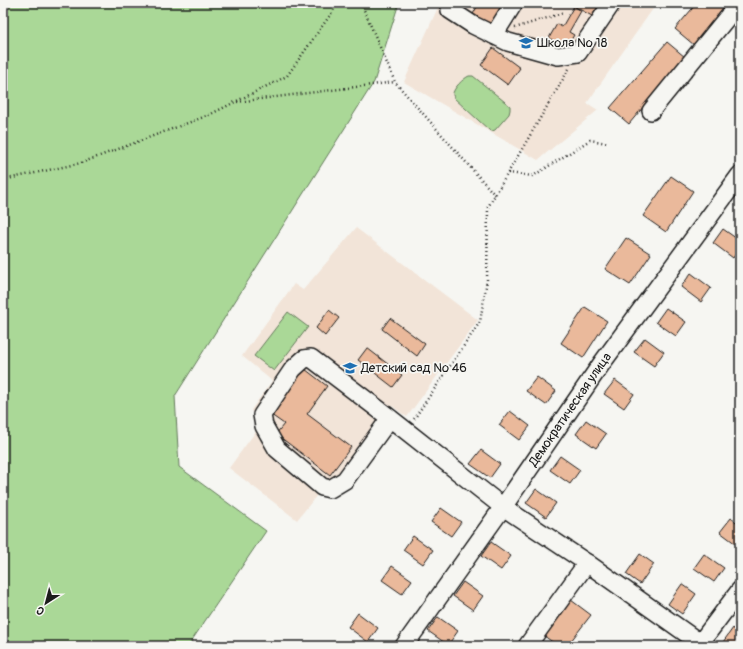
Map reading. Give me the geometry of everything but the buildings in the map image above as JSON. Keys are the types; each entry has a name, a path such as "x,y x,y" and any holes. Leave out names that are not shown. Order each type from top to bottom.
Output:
{"street":[{"path":"451,3 450,10 473,25 508,42 558,56 578,53 612,3"},
{"path":"494,35 514,3"},
{"path":"651,111 739,3"},
{"name":"Демократическая улица","path":"404,646 504,508 602,363 740,175"},
{"path":"390,418 345,480 330,489 322,488 277,449 264,426 262,415 293,369 304,359 311,358 390,418 504,508 588,563 702,645 740,590"},
{"path":"527,646 588,563"}],"path":[{"path":"3,180 81,163 209,115 287,76 333,11 337,3"},
{"path":"361,3 395,82 495,195"},
{"path":"494,35 563,13"},
{"path":"406,431 480,322 487,280 488,207 578,53"},
{"path":"234,102 395,82"},
{"path":"508,173 533,176 590,140 607,143"}],"shaded area":[{"name":"Школа № 18","path":"440,3 657,3 587,103 598,110 538,160 404,82"},
{"name":"Детский сад № 46","path":"356,228 478,320 407,417 392,406 341,477 325,485 297,520 229,468 259,427 251,410 272,381 242,356 294,284 303,290"}],"green space":[{"path":"3,3 399,3 374,82 175,396 179,467 266,531 188,646 3,646"},
{"path":"469,76 473,76 510,106 509,114 495,130 489,130 454,98 453,93 456,87 461,81"},
{"path":"288,312 308,327 274,371 254,356"}],"place":[{"name":"Школа № 18","path":"526,43"},
{"name":"Детский сад № 46","path":"350,368"}]}
